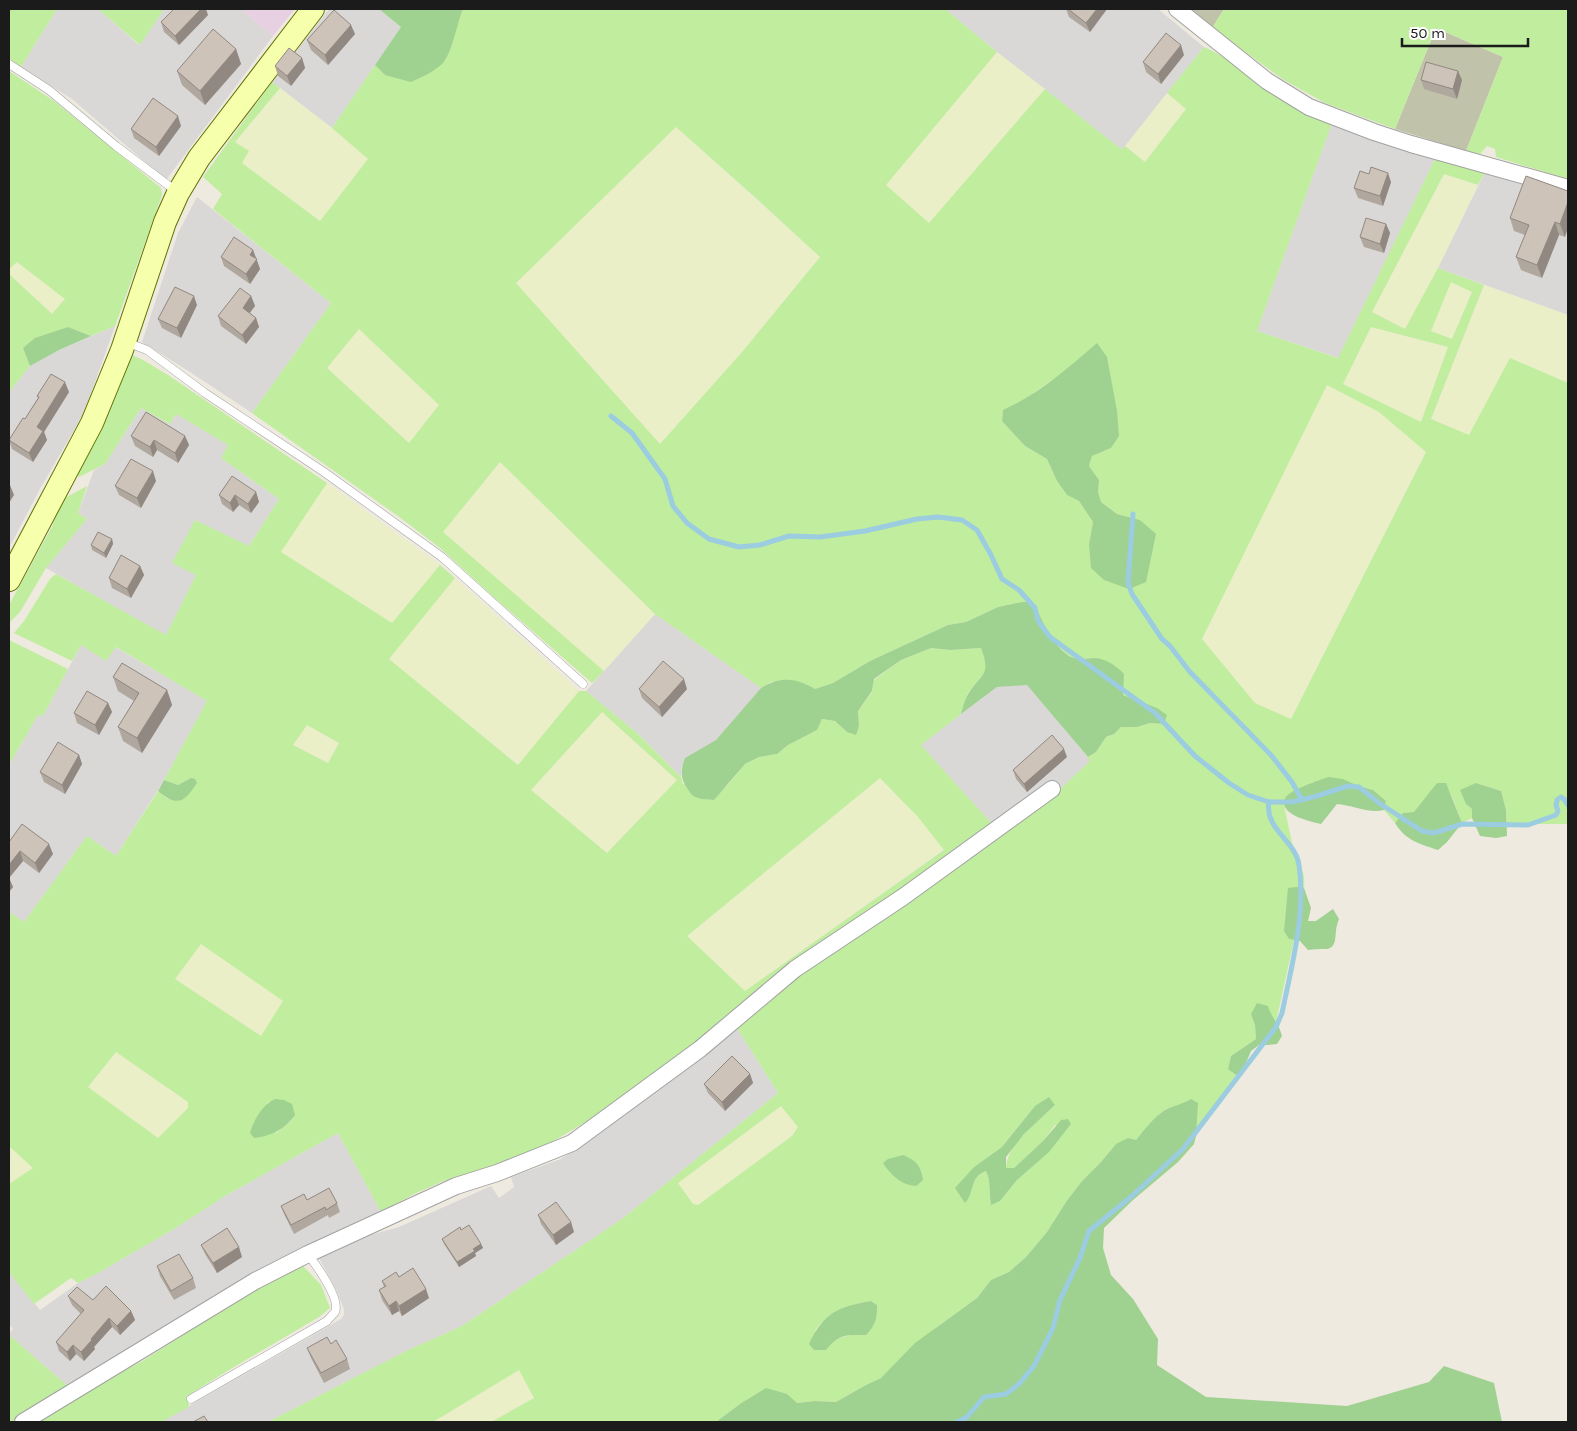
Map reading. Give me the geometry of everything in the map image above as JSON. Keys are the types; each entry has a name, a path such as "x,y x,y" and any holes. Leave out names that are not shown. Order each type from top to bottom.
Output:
{"street":[{"path":"9,580 92,423 124,341 165,222 178,193 199,158 313,9"},
{"path":"1177,9 1267,81 1309,107 1411,144 1568,188"},
{"path":"23,1422 255,1281 308,1254 456,1186 497,1173 572,1143 700,1049 795,969 903,897 1052,789"}],"lane":[{"path":"9,64 49,90 116,146 178,193"},
{"path":"124,341 147,350 205,393 324,472 442,557 583,684"},
{"path":"191,1399 326,1321 335,1313 334,1295 308,1254"}],"shaded area":[{"path":"57,9 98,9 139,45 164,9 241,9 273,36 166,180 72,99 21,67"},
{"path":"241,9 295,9 273,36"},
{"path":"329,9 379,9 401,27 332,128 272,82"},
{"path":"945,9 1158,9 1204,47 1122,150"},
{"path":"1190,9 1224,9 1212,28"},
{"path":"1436,28 1503,57 1466,151 1395,129"},
{"path":"997,52 1045,89 929,223 886,185"},
{"path":"280,88 332,128 368,159 320,221 242,163 235,142"},
{"path":"1167,93 1186,109 1145,162 1125,146"},
{"path":"1332,123 1436,157 1339,358 1257,331"},
{"path":"676,127 820,257 743,351 660,444 516,283"},
{"path":"1485,172 1568,194 1568,315 1438,268"},
{"path":"1444,174 1478,185 1438,268 1405,329 1372,312"},
{"path":"197,197 331,303 252,413 142,342 178,233"},
{"path":"17,262 66,298 52,314 9,274 9,269"},
{"path":"1451,282 1472,291 1452,339 1431,331"},
{"path":"1484,285 1568,315 1568,383 1510,359 1469,435 1431,419"},
{"path":"115,326 84,413 41,487 9,548 9,392 30,366 59,350"},
{"path":"1371,327 1448,347 1421,422 1343,384"},
{"path":"359,329 439,405 409,443 327,368"},
{"path":"1327,384 1379,412 1426,451 1291,719 1255,703 1202,639"},
{"path":"141,408 170,424 176,414 229,445 221,458 279,499 249,546 194,520 196,575 166,636 46,568 87,519 78,513 94,470 105,464"},
{"path":"500,462 655,614 604,671 443,532"},
{"path":"327,483 440,565 392,623 281,552"},
{"path":"455,578 579,691 519,765 388,659"},
{"path":"655,614 761,688 716,740 685,758 681,769 681,777 637,733 586,691"},
{"path":"81,645 115,647 208,701 161,785 116,856 87,836 24,922 9,912 9,765 38,715 43,716"},
{"path":"1027,684 1091,761 1059,790 992,824 920,745 997,687"},
{"path":"602,712 677,780 607,853 531,790"},
{"path":"307,725 339,743 328,763 293,745"},
{"path":"880,778 919,817 944,849 745,991 687,936"},
{"path":"201,944 283,1001 261,1037 175,979"},
{"path":"737,1028 778,1093 622,1219 462,1326 406,1351 268,1422 161,1422 341,1319 344,1315 344,1309 336,1289 319,1258 370,1235 399,1227 491,1186 499,1198 514,1187 511,1177 561,1159 615,1122"},
{"path":"116,1052 188,1102 188,1108 158,1138 88,1088"},
{"path":"781,1106 798,1127 792,1136 698,1205 693,1204 678,1183"},
{"path":"338,1133 381,1212 276,1260 216,1295 174,1325 69,1387 9,1335 13,1329 9,1324 9,1272 40,1310 78,1283 174,1229 225,1196"},
{"path":"9,1146 33,1168 9,1184"},
{"path":"519,1370 535,1397 491,1422 433,1422"}],"green space":[{"path":"9,9 57,9 21,67 9,58"},
{"path":"98,9 164,9 140,45"},
{"path":"379,9 463,9 446,59 435,69 411,82 385,75 375,65 401,27"},
{"path":"463,9 945,9 997,52 886,185 929,223 1045,89 1121,149 1125,146 1145,162 1186,109 1167,93 1204,47 1228,60 1281,99 1332,123 1257,331 1338,358 1436,157 1485,172 1478,185 1444,174 1372,312 1405,329 1438,268 1484,285 1431,419 1469,435 1510,358 1568,383 1568,824 1507,824 1506,810 1501,791 1476,783 1466,804 1472,809 1472,818 1462,823 1445,783 1414,812 1403,813 1395,823 1384,810 1386,801 1373,790 1358,786 1313,782 1289,794 1284,805 1296,862 1304,877 1304,888 1297,887 1286,913 1286,932 1289,939 1294,940 1276,1022 1270,1015 1268,1006 1251,1014 1255,1025 1256,1039 1231,1056 1228,1069 1236,1075 1196,1136 1196,1121 1191,1099 1181,1105 1166,1109 1153,1120 1136,1140 1116,1144 1082,1181 1047,1232 1026,1257 1009,1272 991,1280 977,1298 938,1326 881,1378 836,1402 815,1401 796,1403 787,1394 740,1404 716,1422 491,1422 534,1398 519,1370 433,1422 268,1422 406,1351 462,1326 622,1219 778,1093 737,1028 743,1019 816,964 1059,790 1090,761 1088,757 1096,752 1106,737 1114,734 1121,727 1137,727 1150,723 1164,724 1137,701 1123,695 1123,690 1097,658 1077,659 1063,651 1050,635 1033,602 1022,602 998,607 966,622 948,625 870,661 833,683 815,689 806,684 771,682 761,688 655,614 500,462 443,532 604,671 592,683 440,548 252,413 331,303 213,209 222,194 203,177 272,82 280,88 235,142 249,151 242,163 320,221 368,159 332,128 375,65 385,75 457,24","holes":["676,127 820,257 743,351 660,444 516,283","1451,282 1472,292 1452,339 1431,331","1371,327 1448,347 1421,422 1343,384","359,329 439,405 409,443 327,368","1107,357 1110,375 1111,448 1092,456 1089,466 1099,480 1098,492 1101,502 1117,514 1140,520 1089,544 1093,522 1079,501 1067,495 1057,481 1047,459 1025,446 1002,421 1003,411 1019,403 1058,376","1327,385 1379,412 1426,452 1291,719 1255,703 1202,639","1055,1105 1017,1142 1008,1159 1006,1168 1014,1168 1044,1140 1055,1125 1071,1124 1049,1151 1017,1180 1000,1201 991,1204 986,1171 976,1178 969,1199 974,1167 1002,1147 1035,1106","781,1106 798,1127 792,1136 698,1205 693,1204 678,1183","871,1301 877,1305 866,1335 851,1335 835,1339 815,1331 826,1318 839,1310"]},
{"path":"1224,9 1568,9 1568,179 1496,157 1495,149 1487,146 1480,154 1466,151 1503,57 1436,28 1395,129 1325,103 1284,80 1212,28"},
{"path":"9,71 54,101 161,188 162,195 115,326 91,336 68,327 23,348 30,366 9,392 9,274 52,314 65,299 17,262 9,269"},
{"path":"68,327 91,336 59,350 30,366 23,348 35,338"},
{"path":"1097,343 1107,357 1117,411 1119,436 1111,448 1092,456 1089,466 1099,480 1098,492 1101,502 1117,514 1140,520 1156,534 1146,582 1129,589 1104,580 1091,568 1089,544 1093,522 1079,501 1067,495 1057,481 1047,459 1025,446 1002,421 1003,410 1041,388"},
{"path":"132,355 168,375 327,483 281,552 392,623 440,565 455,578 389,659 518,765 579,691 586,691 637,733 681,777 683,784 725,788 745,764 759,757 777,754 788,745 817,730 821,719 835,721 847,732 859,726 858,711 872,692 874,680 901,660 931,648 950,650 981,648 986,660 986,670 968,693 961,714 921,745 992,824 603,1112 538,1150 441,1182 381,1212 338,1133 225,1196 174,1229 98,1273 78,1283 71,1278 34,1304 9,1272 9,1184 33,1168 9,1146 9,912 24,922 87,836 116,856 158,791 168,799 191,778 178,785 164,780 207,701 116,647 106,661 81,645 72,661 14,633 24,621 50,579 56,574 166,635 196,575 172,563 195,520 249,546 279,499 221,458 228,445 176,414 170,424 141,408 105,464 79,477 77,474 100,430","holes":["602,712 677,780 607,853 531,790","307,725 339,743 328,763 293,745","880,778 918,817 944,850 745,991 687,936","201,944 283,1001 261,1036 175,979","116,1052 188,1102 188,1108 158,1138 88,1087","268,1102 295,1114 290,1122 276,1133 261,1113"]},
{"path":"87,486 78,513 87,519 46,568 20,612 9,623 9,605 53,525 56,508 63,499"},
{"path":"1022,602 1033,602 1055,642 1067,655 1076,659 1102,659 1118,668 1124,674 1123,695 1157,708 1167,715 1164,724 1150,723 1137,727 1121,727 1114,734 1106,737 1096,752 1088,757 1027,685 997,687 961,714 968,694 984,672 985,663 981,648 950,650 931,648 901,660 874,679 872,691 858,711 859,726 856,735 847,732 835,721 822,719 817,730 788,745 777,754 759,757 745,764 714,800 695,797 686,787 682,775 685,758 716,740 761,688 768,684 788,680 815,689 833,683 870,661 948,625 966,622 998,607"},
{"path":"9,640 68,669 43,716 38,715 10,763 9,762"},
{"path":"1328,777 1343,779 1373,790 1386,801 1384,810 1372,811 1337,804 1321,824 1296,816 1286,808 1284,803 1286,797 1293,791"},
{"path":"191,778 195,779 197,783 184,799 175,801 158,791 164,780 178,785"},
{"path":"1437,783 1446,783 1462,823 1438,850 1419,844 1409,838 1395,823 1403,813 1414,812"},
{"path":"1476,783 1501,791 1506,810 1507,836 1496,838 1480,836 1472,818 1472,809 1466,804 1460,790"},
{"path":"1288,888 1304,888 1311,908 1308,921 1316,921 1333,909 1339,919 1334,943 1329,949 1308,950 1300,941 1289,939 1284,931"},
{"path":"1257,1003 1268,1006 1282,1036 1277,1044 1259,1045 1251,1051 1242,1072 1236,1075 1228,1069 1231,1056 1256,1039 1255,1025 1251,1014"},
{"path":"1049,1097 1055,1105 1024,1134 1006,1157 1006,1168 1014,1168 1044,1140 1061,1120 1068,1119 1071,1124 1049,1152 1017,1180 1000,1201 991,1205 988,1175 986,1171 981,1174 977,1177 965,1203 955,1188 974,1167 1002,1147 1035,1106"},
{"path":"275,1099 284,1100 292,1104 295,1115 278,1131 267,1136 254,1138 250,1133 253,1123 266,1105"},
{"path":"1191,1099 1198,1103 1194,1144 1178,1162 1133,1200 1104,1228 1103,1248 1111,1275 1133,1299 1158,1339 1157,1365 1206,1397 1347,1406 1429,1382 1444,1366 1494,1383 1502,1422 716,1422 766,1388 787,1394 797,1403 815,1401 836,1402 881,1378 915,1343 977,1298 991,1280 1009,1272 1026,1257 1047,1232 1082,1181 1116,1144 1128,1138 1136,1140 1149,1124 1165,1110"},
{"path":"903,1155 912,1159 921,1171 923,1180 916,1186 906,1184 897,1179 883,1163 888,1159"},
{"path":"303,1266 321,1285 330,1308 319,1317 187,1396 189,1407 161,1422 36,1422 106,1379 141,1362 241,1297"},
{"path":"871,1301 877,1305 876,1318 872,1328 866,1335 843,1336 826,1350 814,1350 809,1344 820,1325 833,1313 849,1306"},
{"path":"9,1335 69,1387 13,1422 9,1422"}],"building":[{"path":"174,9 201,9 175,36 161,22"},
{"path":"1068,9 1097,9 1086,23"},
{"path":"334,10 351,25 325,55 307,40"},
{"path":"213,29 236,49 200,91 177,71"},
{"path":"1166,33 1181,45 1158,74 1143,62"},
{"path":"289,48 302,58 287,76 275,66"},
{"path":"1426,62 1458,71 1453,89 1421,80"},
{"path":"153,98 178,116 156,147 131,129"},
{"path":"1371,167 1388,173 1380,196 1354,188 1360,171 1369,174"},
{"path":"1526,176 1568,191 1568,202 1560,224 1555,222 1537,265 1516,257 1529,225 1510,218"},
{"path":"1366,218 1386,224 1380,244 1360,237"},
{"path":"234,237 253,250 250,255 257,259 246,274 221,257"},
{"path":"175,287 194,296 177,328 158,319"},
{"path":"240,288 251,296 243,308 256,318 242,335 218,316"},
{"path":"51,374 65,382 37,427 43,431 29,453 9,440 39,397 37,396"},
{"path":"146,412 185,436 175,453 154,440 150,447 131,436"},
{"path":"131,459 153,471 137,498 115,486"},
{"path":"232,476 256,492 248,504 235,495 230,503 219,495"},
{"path":"98,532 112,539 104,553 91,545"},
{"path":"121,555 140,566 127,589 109,578"},
{"path":"663,661 684,679 659,707 639,689"},
{"path":"122,663 167,690 137,738 118,727 139,693 113,677"},
{"path":"87,691 108,703 95,725 74,713"},
{"path":"1052,735 1064,749 1024,784 1013,770"},
{"path":"58,742 79,755 62,785 40,772"},
{"path":"22,824 49,844 35,863 20,851 9,865 9,842"},
{"path":"732,1056 750,1074 722,1102 704,1084"},
{"path":"329,1188 337,1203 326,1210 325,1207 291,1225 281,1206 304,1194 307,1200"},
{"path":"556,1202 571,1222 553,1235 538,1215"},
{"path":"469,1225 481,1244 473,1249 475,1251 457,1262 442,1239 460,1227 461,1230"},
{"path":"227,1228 239,1247 213,1263 201,1245"},
{"path":"179,1254 193,1278 171,1291 157,1266"},
{"path":"413,1268 426,1289 399,1306 396,1301 389,1306 379,1290 386,1286 382,1281 396,1272 399,1277"},
{"path":"106,1286 131,1311 117,1326 109,1318 81,1352 73,1345 67,1352 56,1342 84,1310 68,1296 77,1287 93,1300"},
{"path":"327,1337 331,1344 336,1340 347,1359 321,1373 307,1348"},
{"path":"204,1416 208,1422 193,1422"}],"waterway":[{"path":"611,416 632,433 665,479 673,506 687,523 709,539 739,547 760,545 789,536 820,537 865,531 917,519 938,517 962,520 977,530 1002,579 1019,590 1035,608 1038,621 1050,637 1155,713 1195,756 1229,783 1248,795 1269,802"},
{"path":"1133,514 1128,583 1132,594 1162,639 1170,646 1190,672 1271,755 1292,782 1302,800"},
{"path":"957,1422 967,1417 984,1397 1006,1394 1019,1384 1034,1366 1053,1328 1060,1300 1080,1258 1089,1231 1132,1196 1183,1149 1276,1027 1282,1013 1294,958 1301,902 1301,884 1297,857 1271,820 1269,802 1292,802 1348,786 1359,787 1379,803 1422,831 1434,833 1462,824 1528,825 1556,815 1558,811 1557,800 1561,797 1568,805"}]}
